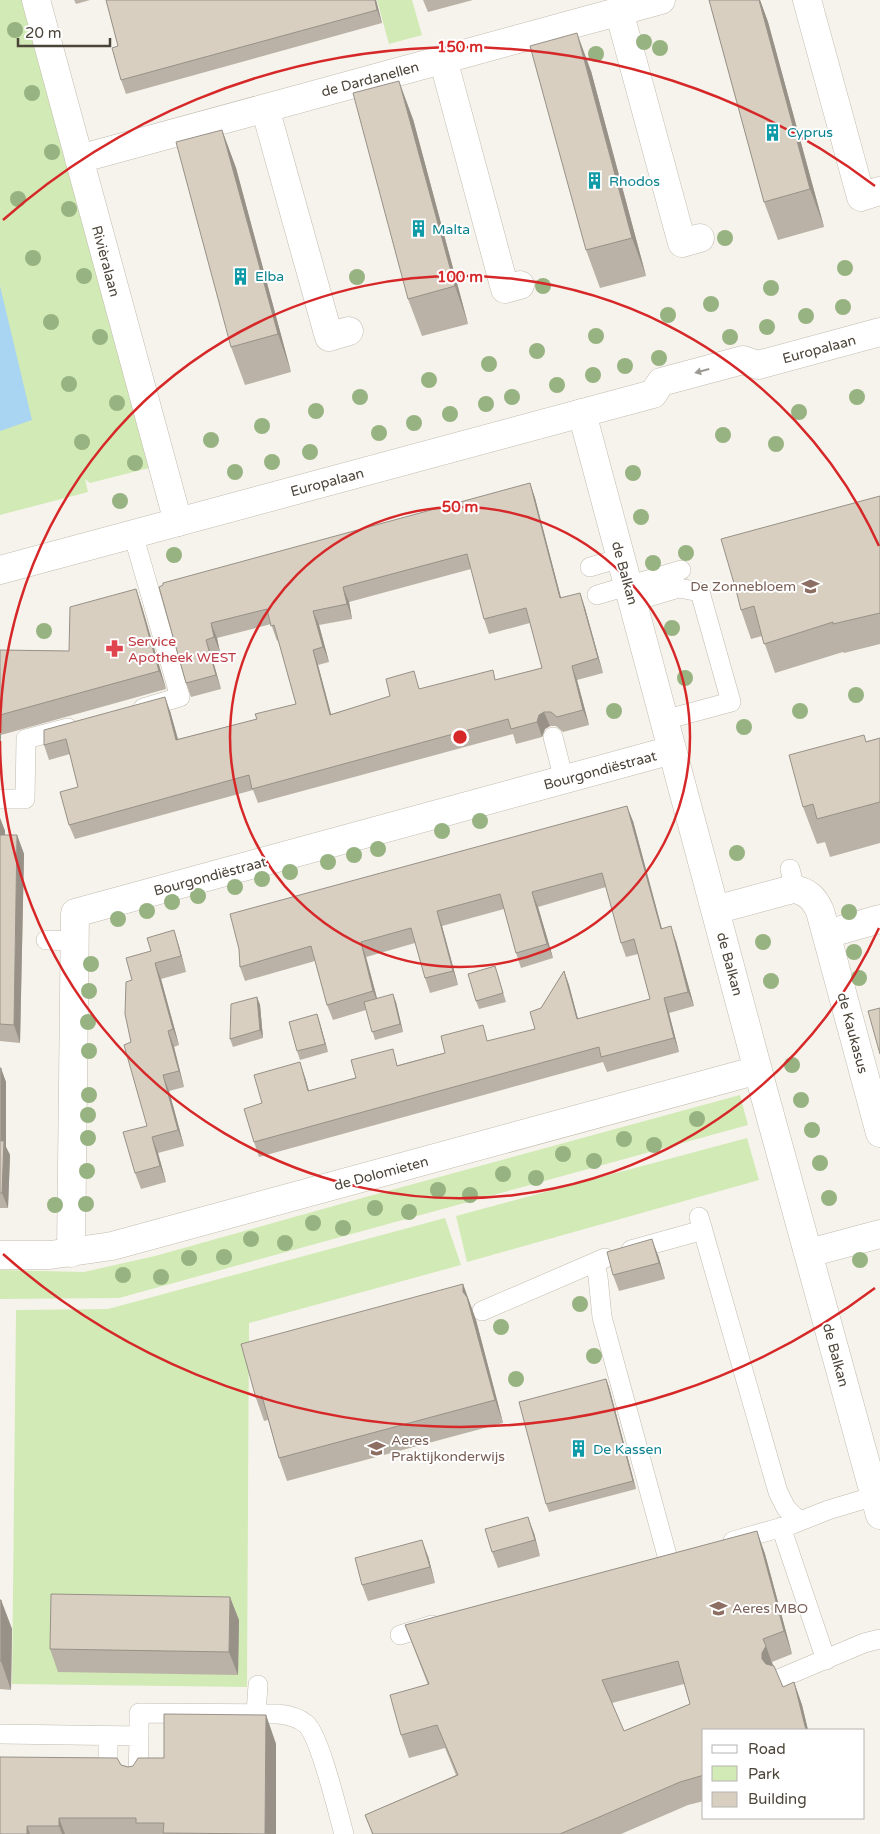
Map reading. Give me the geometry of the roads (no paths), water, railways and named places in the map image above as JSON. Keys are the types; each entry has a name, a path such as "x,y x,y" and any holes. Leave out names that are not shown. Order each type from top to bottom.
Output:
{"street":[{"name":"Rivièralaan","path":"36,0 178,522"},
{"name":"de Dardanellen","path":"79,159 661,0"},
{"path":"807,0 861,197 879,192"},
{"path":"620,11 682,243 700,238"},
{"path":"443,59 505,289 520,285"},
{"path":"265,108 329,337 348,331"},
{"name":"Europalaan","path":"0,570 653,394 664,399 750,378 758,365 880,332"},
{"name":"de Balkan","path":"582,413 758,1070 878,1506"},
{"name":"Bourgondiëstraat","path":"71,1253 76,913 672,750"},
{"name":"de Kaukasus","path":"715,910 791,879 814,899 820,910 827,934 880,1132"},
{"path":"827,934 880,919"},
{"name":"de Dolomieten","path":"0,1256 71,1253 112,1246 758,1070"},
{"path":"809,1253 880,1234"}],"lane":[{"path":"122,713 180,698 133,534"},
{"path":"590,567 621,558"},
{"path":"630,594 681,570"},
{"path":"597,594 630,594 679,588 700,592 731,702 664,720"},
{"path":"0,799 25,799 26,740 84,724"},
{"path":"553,737 564,780"},
{"path":"46,940 75,941"},
{"path":"482,1311 609,1257 701,1224 778,1492 786,1508 799,1521"},
{"path":"595,1263 602,1317 668,1559"},
{"path":"716,1545 781,1527 828,1510 878,1506"},
{"path":"781,1527 826,1660"},
{"path":"650,1564 687,1554"},
{"path":"400,1635 445,1621"},
{"path":"781,1678 880,1639"},
{"path":"256,1714 258,1685"},
{"path":"138,1785 139,1713 287,1715 308,1725 318,1744 344,1834"},
{"path":"0,1734 139,1736"},
{"path":"108,1736 108,1774"}],"water":[{"path":"0,286 32,420 0,431"}],"place":[{"name":"Cyprus","path":"773,132"},
{"name":"Rhodos","path":"595,181"},
{"name":"Malta","path":"418,229"},
{"name":"Elba","path":"241,276"},
{"name":"De Zonnebloem","path":"810,586"},
{"name":"Service Apotheek WEST","path":"114,649"},
{"name":"Aeres Praktijkonderwijs","path":"377,1448"},
{"name":"De Kassen","path":"579,1449"},
{"name":"Aeres MBO","path":"718,1608"}]}
